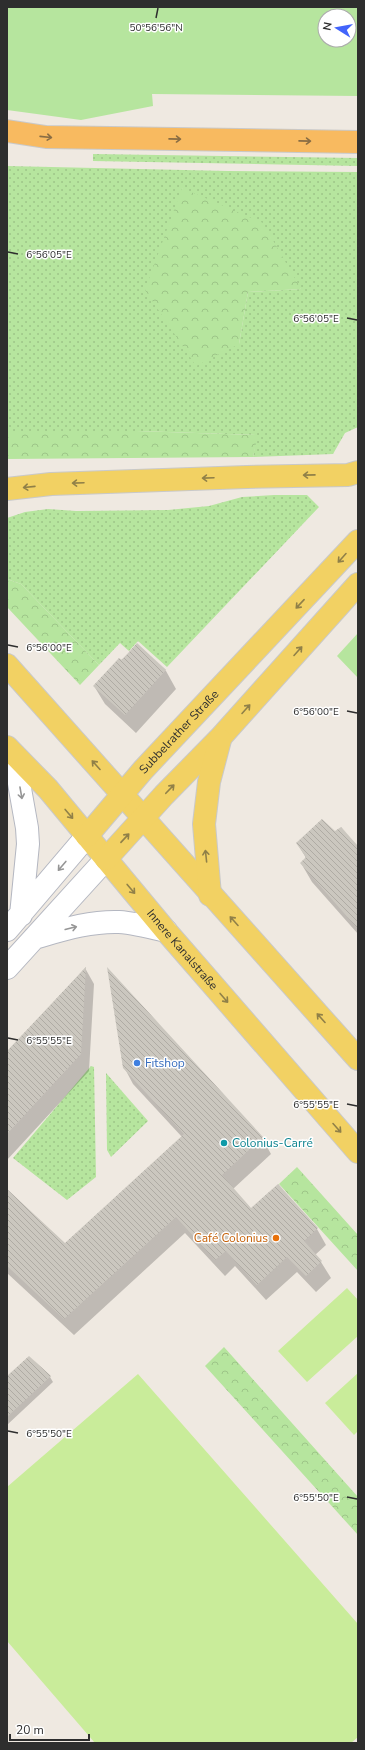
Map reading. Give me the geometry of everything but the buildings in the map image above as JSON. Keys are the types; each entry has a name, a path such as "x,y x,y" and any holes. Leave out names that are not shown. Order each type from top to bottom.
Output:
{"highway":[{"path":"7,131 46,137 358,142"}],"main road":[{"path":"7,489 51,484 348,475 358,472"},
{"name":"Subbelrather Straße","path":"14,923 155,757 358,541"},
{"path":"7,968 106,859 220,738 358,584"},
{"path":"7,665 358,1059"},
{"path":"210,894 204,824 209,782 220,738"},
{"path":"11,751 27,828 28,844 14,923"},
{"name":"Innere Kanalstraße","path":"11,751 48,789 166,931 358,1152"},
{"path":"34,938 74,927 98,923 119,922 166,931"}],"green space":[{"path":"7,7 358,7 358,96 152,94 153,106 81,120 7,110"},
{"path":"93,154 358,158 358,166 93,161"},
{"path":"7,166 228,171 358,172 358,427 345,433 333,454 253,457 257,435 137,431 7,431","holes":["182,188 301,289 248,292 239,344"]},
{"path":"182,188 263,223 301,289 248,292 239,344 196,366 145,290"},
{"path":"7,431 137,431 258,435 253,457 7,459"},
{"path":"307,495 319,507 167,667 138,641 129,651 120,643 99,665 21,584 7,579 7,518 25,512 48,509 76,511 168,510 209,506 242,497"},
{"path":"7,579 21,584 99,665 80,685 7,607"},
{"path":"358,633 358,678 337,656"},
{"path":"91,1066 94,1067 96,1177 67,1200 13,1158"},
{"path":"106,1073 148,1121 111,1157 107,1150"},
{"path":"297,1167 358,1235 358,1271 279,1184"},
{"path":"347,1288 358,1300 358,1336 307,1382 278,1351"},
{"path":"224,1347 358,1497 358,1535 205,1366"},
{"path":"358,1373 358,1431 354,1435 325,1403"},
{"path":"138,1374 358,1624 358,1737 351,1743 95,1743 7,1641 7,1487"}],"place":[{"name":"Fitshop","path":"137,1063"},
{"name":"Colonius-Carré","path":"224,1143"},
{"name":"Café Colonius","path":"276,1238"}]}
